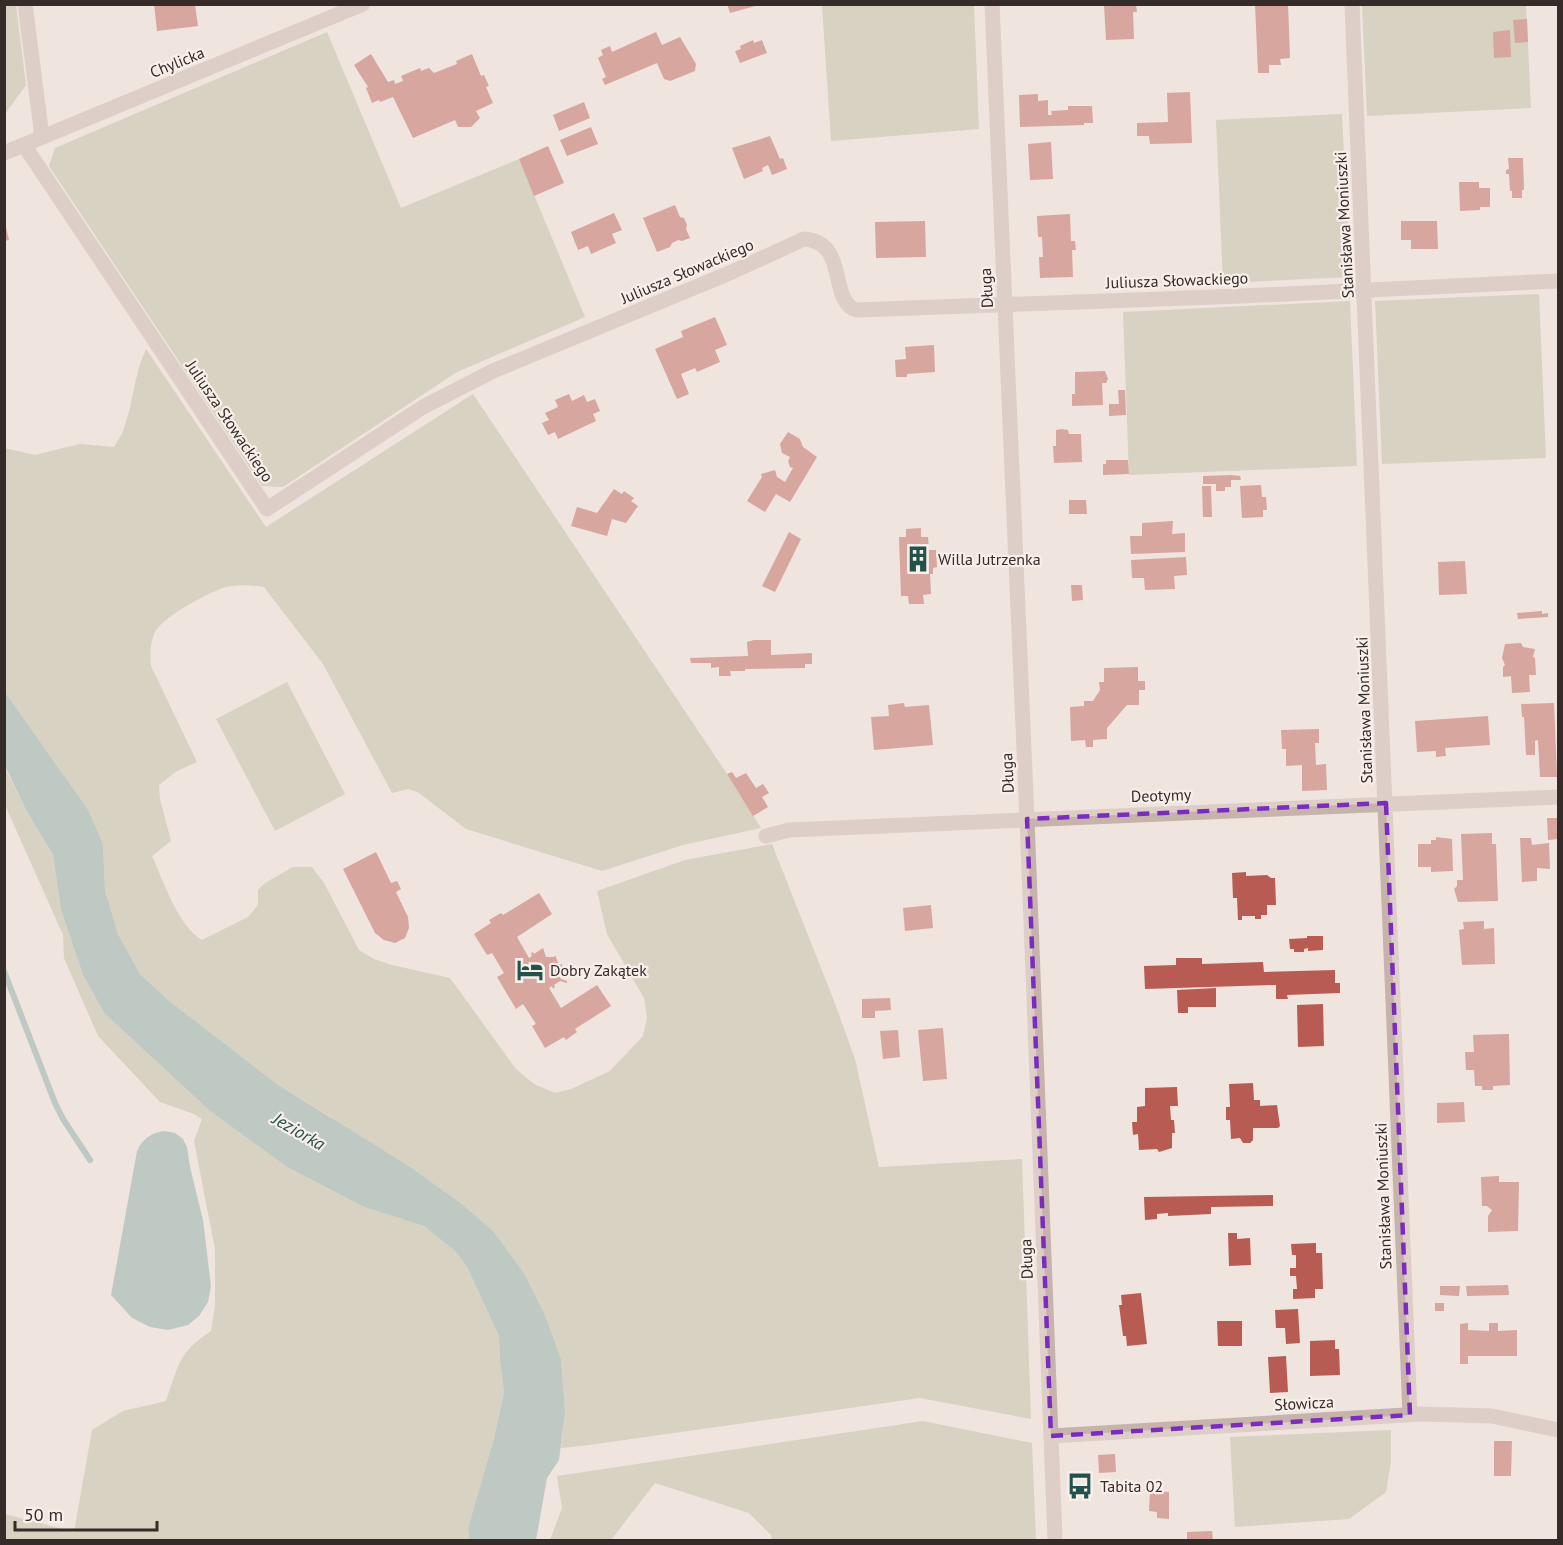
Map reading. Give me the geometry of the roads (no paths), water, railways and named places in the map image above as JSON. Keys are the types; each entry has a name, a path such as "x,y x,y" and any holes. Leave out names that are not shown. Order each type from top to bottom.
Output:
{"street":[{"path":"25,4 42,137"},
{"name":"Chylicka","path":"4,153 363,4"},
{"name":"Długa","path":"992,4 1055,1540"},
{"name":"Stanisława Moniuszki","path":"1352,4 1410,1415"},
{"name":"Juliusza Słowackiego","path":"24,145 267,509 423,407 483,376 732,272 804,239 816,240 825,247 833,259 845,301 850,308 856,310 1558,282"},
{"name":"Deotymy","path":"766,836 789,830 1558,797"},
{"name":"Słowicza","path":"1051,1436 1410,1415 1492,1416 1558,1430"}],"water":[{"name":"Jeziorka","path":"5,692 89,811 103,844 105,890 118,934 140,974 168,1000 277,1084 410,1167 459,1202 494,1232 524,1273 546,1317 561,1359 565,1412 559,1460 547,1478 536,1540 469,1540 468,1528 494,1438 504,1392 499,1336 467,1267 456,1252 424,1226 364,1207 287,1167 210,1111 104,1013 83,975 61,910 53,855 26,810 5,766"},
{"path":"164,1131 175,1133 183,1139 187,1147 203,1220 211,1286 208,1302 199,1316 188,1325 168,1330 150,1327 132,1318 111,1295 137,1151 148,1137"}],"waterway":[{"path":"4,971 55,1103 90,1160"}],"place":[{"name":"Willa Jutrzenka","path":"918,559"},
{"name":"Dobry Zakątek","path":"530,970"},
{"name":"Tabita 02","path":"1080,1486"}]}
